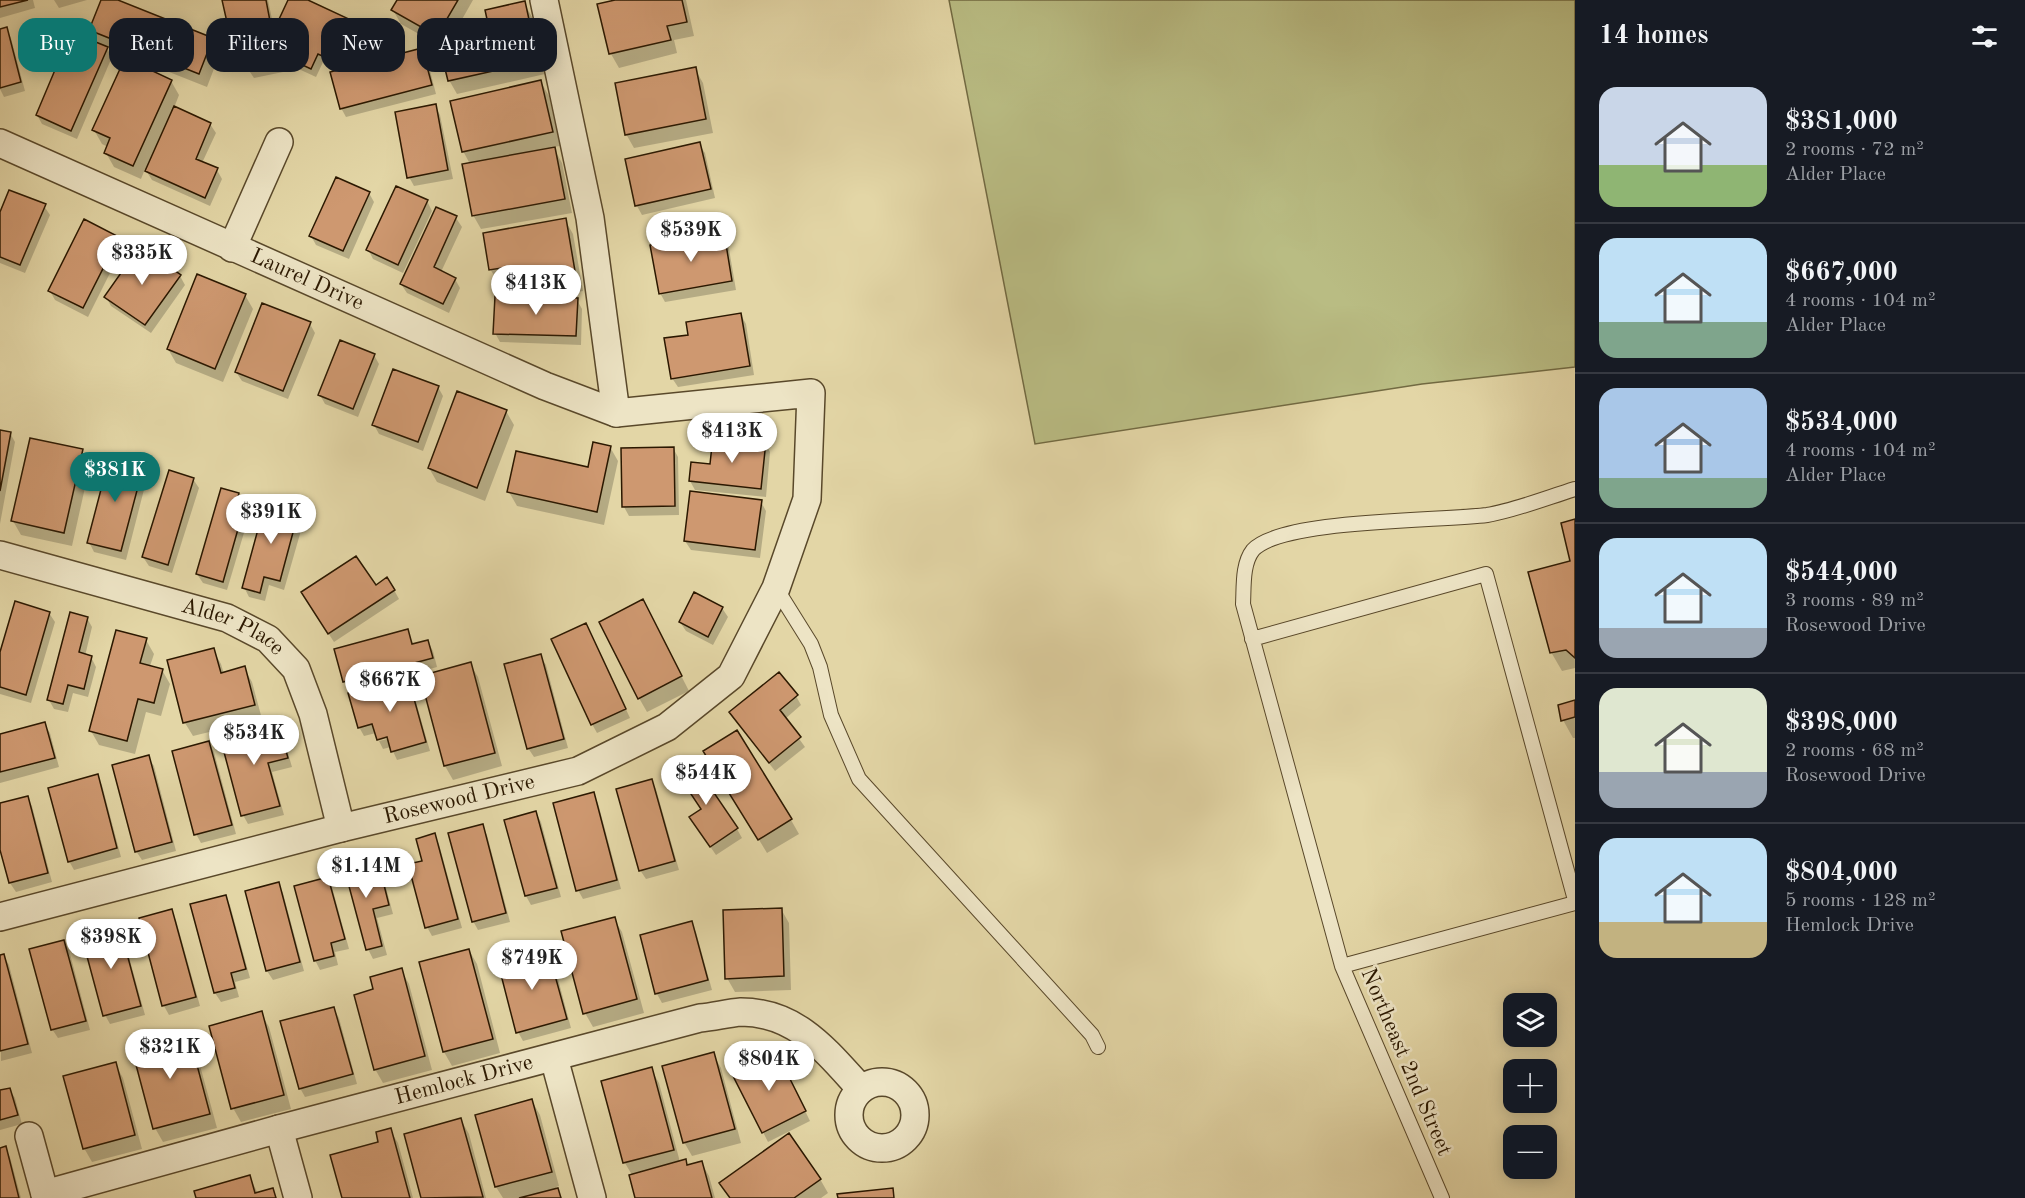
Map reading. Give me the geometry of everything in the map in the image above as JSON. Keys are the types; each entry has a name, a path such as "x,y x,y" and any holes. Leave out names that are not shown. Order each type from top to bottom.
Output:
{"street":[{"path":"544,0 590,219 616,413"},
{"path":"232,248 279,142"},
{"name":"Laurel Drive","path":"0,143 545,386 616,413"},
{"name":"Rosewood Drive","path":"0,917 341,828 578,771 667,727 731,676 776,588 807,499 811,393 616,413"},
{"name":"Alder Place","path":"0,555 227,618 268,639 296,669 313,714 341,828"},
{"name":"Hemlock Drive","path":"45,1196 279,1129 700,1018 741,1012 778,1018 804,1031 861,1089"},
{"path":"554,1058 592,1198"},
{"path":"279,1129 298,1198"},
{"path":"29,1136 45,1196"}],"lane":[{"path":"1342,966 1243,604 1246,564 1253,550 1265,542 1292,533 1322,527 1489,515 1575,489"},
{"path":"1252,639 1486,574 1575,901"},
{"path":"776,588 811,644 820,667 831,715 859,778 1046,983 1092,1035 1098,1047"},
{"name":"Northeast 2nd Street","path":"1442,1198 1342,966 1575,901"}],"green space":[{"path":"949,0 1575,0 1575,367 1422,384 1035,444"}],"building":[{"path":"0,0 28,0 0,7"},
{"path":"101,0 118,0 163,18 109,18 109,38 97,33 97,18 94,18"},
{"path":"222,0 266,0 269,18 226,18"},
{"path":"288,0 308,0 347,18 321,18 321,55 318,54 311,69 309,68 309,18 280,18"},
{"path":"397,0 458,0 448,18 417,18 417,25 391,10"},
{"path":"615,0 682,0 687,22 667,26 671,40 609,54 597,4"},
{"path":"525,1 529,18 487,18 485,10"},
{"path":"7,27 21,82 0,88 0,29"},
{"path":"194,30 206,35 206,56 199,74 194,72"},
{"path":"97,43 108,47 97,72"},
{"path":"417,49 417,72 428,72 432,85 340,109 330,72 405,72 405,52"},
{"path":"696,67 706,119 625,135 615,83"},
{"path":"54,72 97,72 71,131 36,115"},
{"path":"119,72 155,72 172,80 133,166 104,153 110,138 92,130"},
{"path":"446,72 488,72 448,81"},
{"path":"541,80 553,132 462,152 450,101"},
{"path":"436,104 448,170 407,178 395,112"},
{"path":"174,106 211,123 196,159 218,168 205,198 145,171"},
{"path":"700,142 711,189 635,206 625,159"},
{"path":"555,147 565,199 472,216 462,164"},
{"path":"336,177 370,192 343,251 309,236"},
{"path":"396,186 428,200 398,265 366,250"},
{"path":"9,190 46,204 20,265 0,257 0,212"},
{"path":"436,207 457,216 434,267 456,278 443,304 400,284"},
{"path":"566,218 576,277 512,289 508,267 489,270 483,233"},
{"path":"84,219 119,237 83,308 48,291"},
{"path":"724,232 732,281 659,294 650,245"},
{"path":"140,246 181,275 145,325 104,297"},
{"path":"197,274 246,294 215,369 167,349"},
{"path":"495,296 578,298 576,336 493,334"},
{"path":"262,303 311,322 283,391 235,372"},
{"path":"741,313 750,366 671,379 664,338 688,335 686,322"},
{"path":"340,340 375,354 353,409 318,395"},
{"path":"393,369 439,386 418,442 372,425"},
{"path":"457,391 507,410 477,488 428,468"},
{"path":"0,430 11,432 0,491"},
{"path":"713,436 766,441 761,489 689,481 691,462 710,464"},
{"path":"30,438 83,449 64,533 11,521"},
{"path":"593,442 611,446 597,512 507,492 516,451 588,467"},
{"path":"674,447 675,506 622,507 621,448"},
{"path":"110,455 144,464 121,551 87,543"},
{"path":"169,470 194,478 168,565 142,557"},
{"path":"221,488 239,493 234,513 242,515 223,582 196,574"},
{"path":"690,491 762,500 755,550 684,541"},
{"path":"266,500 299,510 280,581 264,577 260,593 242,588"},
{"path":"1575,519 1575,658 1566,650 1550,653 1528,572 1570,561 1561,523"},
{"path":"356,556 376,585 387,577 395,590 328,634 301,592"},
{"path":"694,592 723,607 708,637 679,622"},
{"path":"643,599 682,676 638,699 599,622"},
{"path":"15,601 50,612 26,695 0,687 0,652"},
{"path":"70,612 88,617 79,652 92,656 84,689 68,685 63,704 47,700"},
{"path":"586,623 626,709 591,725 551,639"},
{"path":"408,629 412,644 428,640 433,658 343,682 334,649"},
{"path":"116,630 147,638 140,663 163,669 154,703 138,699 127,741 89,731"},
{"path":"214,648 221,673 245,666 255,705 183,723 167,660"},
{"path":"541,654 564,739 527,749 504,664"},
{"path":"471,662 495,753 444,766 420,676"},
{"path":"779,672 798,695 780,710 801,737 769,763 729,712"},
{"path":"408,677 426,742 391,752 387,737 377,740 372,724 358,728 348,693"},
{"path":"1575,700 1575,717 1561,721 1558,705"},
{"path":"45,722 55,758 0,772 0,734"},
{"path":"278,722 288,758 268,763 280,806 241,816 220,737"},
{"path":"737,730 792,819 758,840 703,751"},
{"path":"209,741 232,825 194,835 172,751"},
{"path":"149,755 172,842 135,852 112,765"},
{"path":"691,759 738,828 710,847 689,817 701,809 675,770"},
{"path":"98,774 117,848 68,862 48,788"},
{"path":"652,779 675,861 639,871 616,789"},
{"path":"594,792 617,880 576,891 553,803"},
{"path":"28,796 48,873 9,883 0,850 0,803"},
{"path":"536,811 557,888 525,896 504,820"},
{"path":"483,824 506,913 472,922 448,833"},
{"path":"435,833 458,919 425,928 408,864 422,861 416,839"},
{"path":"359,856 364,873 380,869 389,905 373,909 382,946 366,950 342,860"},
{"path":"328,877 345,939 331,943 334,956 314,961 294,886"},
{"path":"279,882 300,962 266,971 245,891"},
{"path":"226,895 246,969 231,973 235,988 214,993 190,904"},
{"path":"782,908 784,976 725,979 723,910"},
{"path":"172,909 196,997 162,1006 139,918"},
{"path":"615,917 637,999 583,1014 561,931"},
{"path":"692,921 708,980 655,994 640,935"},
{"path":"119,924 141,1006 103,1016 81,934"},
{"path":"64,940 86,1021 51,1030 29,949"},
{"path":"469,949 493,1039 443,1052 419,962"},
{"path":"548,950 567,1019 516,1033 498,963"},
{"path":"4,954 28,1044 0,1051 0,955"},
{"path":"402,968 425,1056 374,1070 354,995 373,989 370,977"},
{"path":"334,1007 353,1074 299,1089 280,1021"},
{"path":"262,1011 284,1095 231,1109 209,1026"},
{"path":"188,1031 210,1114 153,1129 131,1046"},
{"path":"776,1051 806,1111 762,1133 732,1074"},
{"path":"714,1052 735,1129 683,1143 662,1066"},
{"path":"116,1062 135,1135 83,1149 63,1076"},
{"path":"652,1067 674,1150 623,1163 601,1081"},
{"path":"10,1088 18,1115 0,1120 0,1090"},
{"path":"532,1099 552,1172 495,1187 475,1115"},
{"path":"461,1118 483,1197 421,1198 404,1134"},
{"path":"391,1128 410,1198 342,1198 330,1155 378,1142 376,1132"},
{"path":"789,1133 821,1179 794,1198 730,1198 719,1183"},
{"path":"6,1146 19,1198 0,1198 0,1148"},
{"path":"686,1159 687,1165 702,1161 712,1198 635,1198 629,1175"},
{"path":"250,1175 255,1193 273,1188 276,1198 196,1198 194,1191"},
{"path":"558,1188 561,1198 519,1198"},
{"path":"893,1188 894,1198 838,1198 837,1194"}]}
